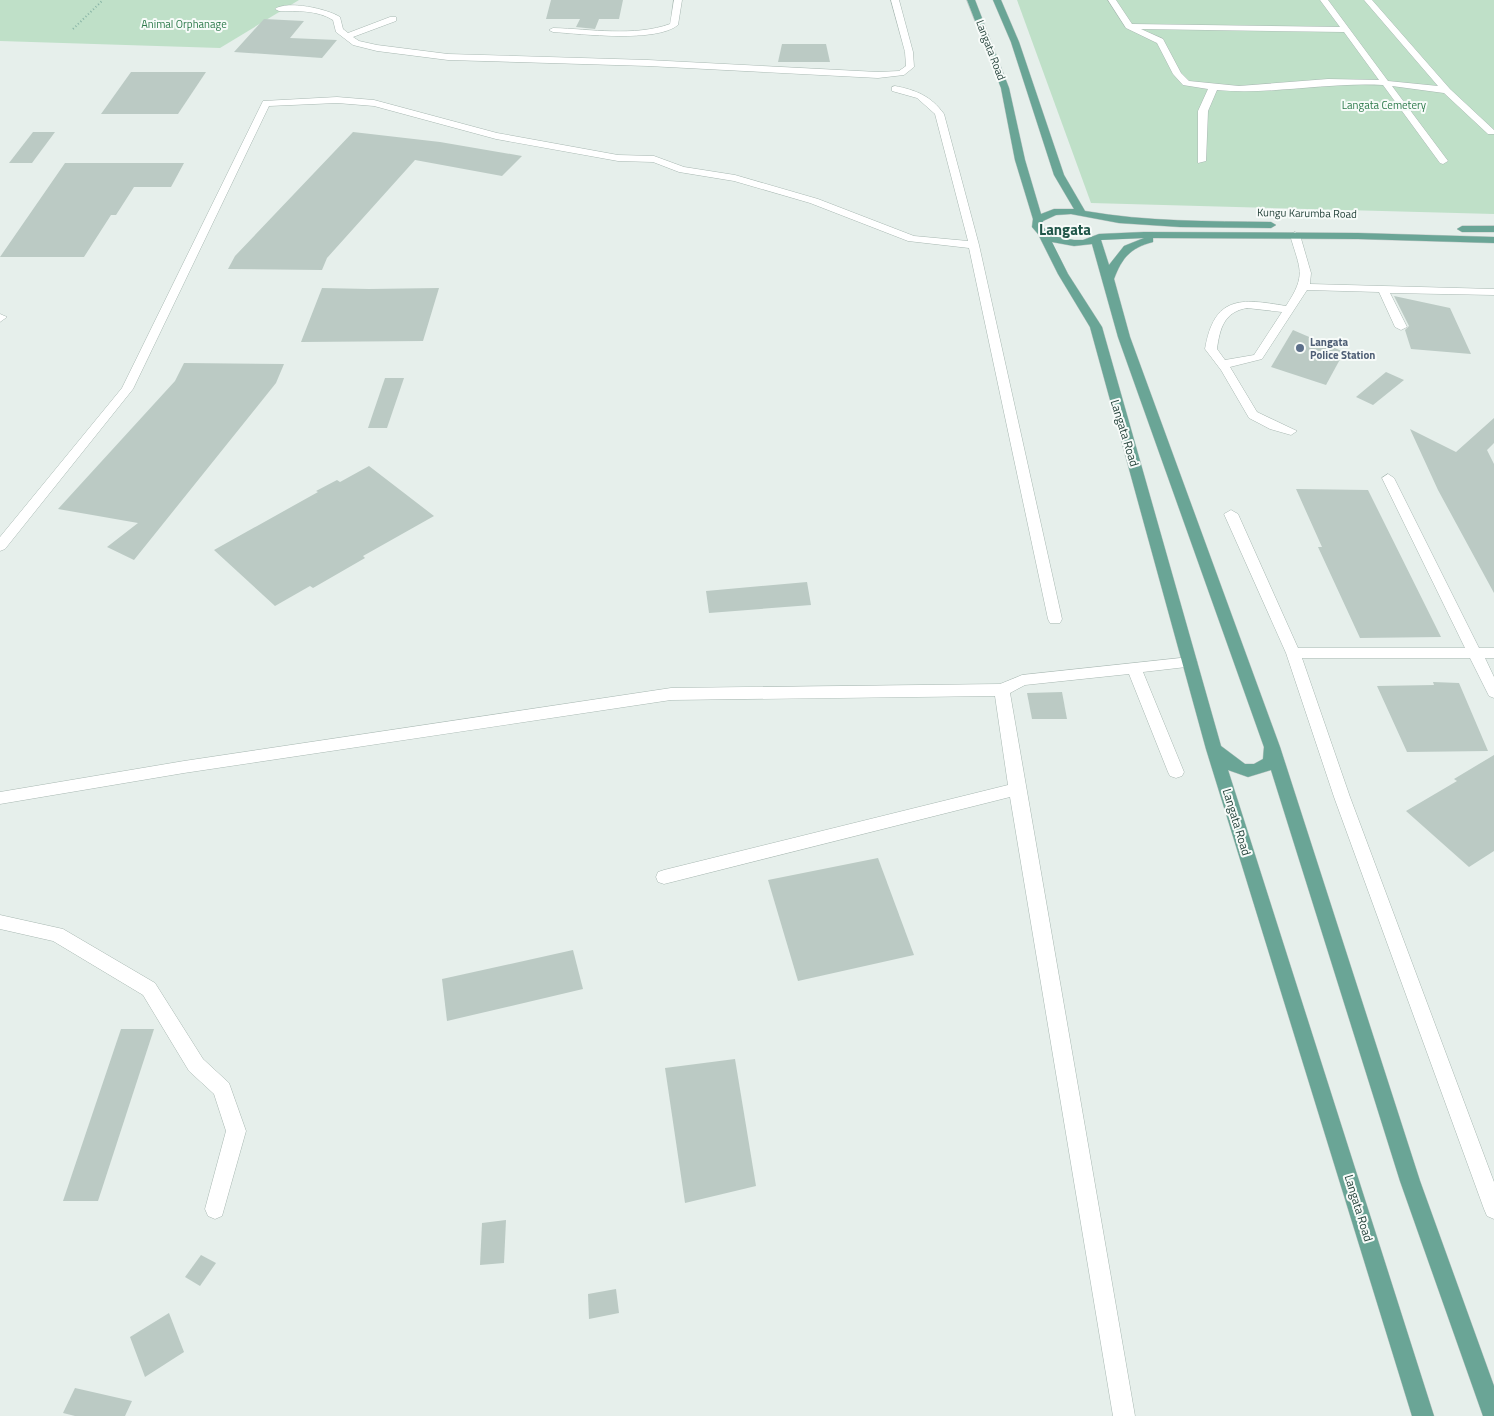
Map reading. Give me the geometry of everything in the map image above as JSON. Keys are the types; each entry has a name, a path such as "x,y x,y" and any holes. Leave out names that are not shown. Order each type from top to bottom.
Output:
{"main road":[{"name":"Langata Road","path":"971,0 1005,88 1020,160 1040,227 1063,274 1096,327 1214,749 1423,1416"},
{"name":"Langata Road","path":"997,0 1014,42 1064,186 1086,214 1099,221 1103,226 1097,239"},
{"name":"Kungu Karumba Road","path":"1040,227 1054,212 1086,214 1119,220 1180,224 1494,229"},
{"path":"1040,227 1062,242 1085,243 1097,239 1144,235 1295,235 1494,240"},
{"path":"1109,279 1122,250 1137,242 1171,236"},
{"path":"1097,239 1124,337 1272,747 1410,1181 1494,1416"},
{"path":"1214,749 1235,768 1255,771 1271,762 1272,747"}],"street":[{"path":"554,30 640,33 663,30 674,25 678,0"},
{"path":"279,9 298,9 335,17 339,30 356,43 377,48 448,57 648,63 894,74 907,70 910,62 895,0"},
{"path":"1112,0 1129,26 1160,41 1177,74 1186,83 1213,88 1279,87 1329,82 1432,87 1447,91"},
{"path":"1324,0 1443,161"},
{"path":"1368,0 1447,91 1492,131 1494,144"},
{"path":"346,37 393,19"},
{"path":"1129,26 1346,30"},
{"path":"1201,161 1203,111 1213,88"},
{"path":"895,89 922,96 932,103 939,114 974,245 1055,619"},
{"path":"0,546 127,389 266,103 337,100 374,102 496,136 618,158 654,159 682,170 735,178 814,200 912,239 974,245"},
{"path":"1222,364 1258,357 1304,287 1306,273 1295,235"},
{"path":"1304,287 1494,292"},
{"path":"1382,289 1401,327"},
{"path":"1289,310 1255,303 1236,306 1224,314 1212,330 1211,349 1253,415 1274,426 1292,431"},
{"path":"1388,478 1494,692"},
{"path":"1230,514 1293,652 1342,797 1494,1208"},
{"path":"1293,652 1494,653"},
{"path":"0,798 184,766 671,694 1002,690 1022,680 1190,662"},
{"path":"1134,667 1176,772"},
{"path":"1002,690 1017,789 1124,1416"},
{"path":"664,877 1017,789"},
{"path":"0,922 57,934 149,989 196,1065 222,1089 236,1131 215,1209"}],"path":[{"path":"73,29 102,0"}],"green space":[{"name":"Animal Orphanage","path":"0,0 299,0 220,48 0,41"},
{"name":"Langata Cemetery","path":"1017,0 1494,0 1494,214 1091,203"}],"building":[{"path":"551,0 623,0 619,19 599,19 595,29 576,27 580,19 546,19"},
{"path":"264,19 304,21 290,38 337,40 322,58 234,52"},
{"path":"782,44 826,44 830,62 778,62"},
{"path":"131,72 206,72 178,114 101,114"},
{"path":"33,132 55,132 32,163 9,163"},
{"path":"353,132 440,142 522,156 502,176 415,160 327,258 322,270 228,269 235,256"},
{"path":"65,163 184,163 171,187 134,187 116,215 111,215 84,257 0,257"},
{"path":"322,288 439,288 423,341 301,342"},
{"path":"1394,296 1450,308 1471,354 1411,349 1405,330 1409,326"},
{"path":"1293,330 1344,352 1326,385 1271,367"},
{"path":"184,363 284,364 276,383 134,560 107,547 138,523 58,509 175,381"},
{"path":"1386,372 1404,380 1373,405 1356,397"},
{"path":"385,378 404,378 387,428 368,428"},
{"path":"1494,418 1494,443 1487,450 1494,464 1494,593 1438,490 1410,429 1456,452"},
{"path":"369,466 434,516 363,556 365,558 313,588 310,586 275,606 214,550 318,492 316,491 337,480 340,482"},
{"path":"1296,489 1368,490 1441,637 1360,638 1318,547 1322,547"},
{"path":"807,582 811,605 709,613 706,591"},
{"path":"1433,682 1459,683 1488,751 1407,752 1377,686 1434,685"},
{"path":"1062,692 1067,719 1032,719 1027,693"},
{"path":"1494,755 1494,851 1469,867 1406,811 1457,781 1454,779"},
{"path":"878,858 914,955 798,981 768,880"},
{"path":"573,950 583,989 447,1021 442,979"},
{"path":"121,1029 154,1029 98,1201 63,1201"},
{"path":"735,1059 756,1186 685,1203 665,1068"},
{"path":"506,1220 504,1263 480,1265 482,1223"},
{"path":"201,1255 216,1263 200,1286 185,1277"},
{"path":"616,1289 619,1313 589,1319 588,1294"},
{"path":"169,1313 184,1352 145,1377 130,1337"},
{"path":"75,1388 132,1401 125,1416 75,1416 63,1413"}],"place":[{"name":"Langata Police Station","path":"1300,348"}],"district":[{"name":"Langata","path":"1065,229"}]}
